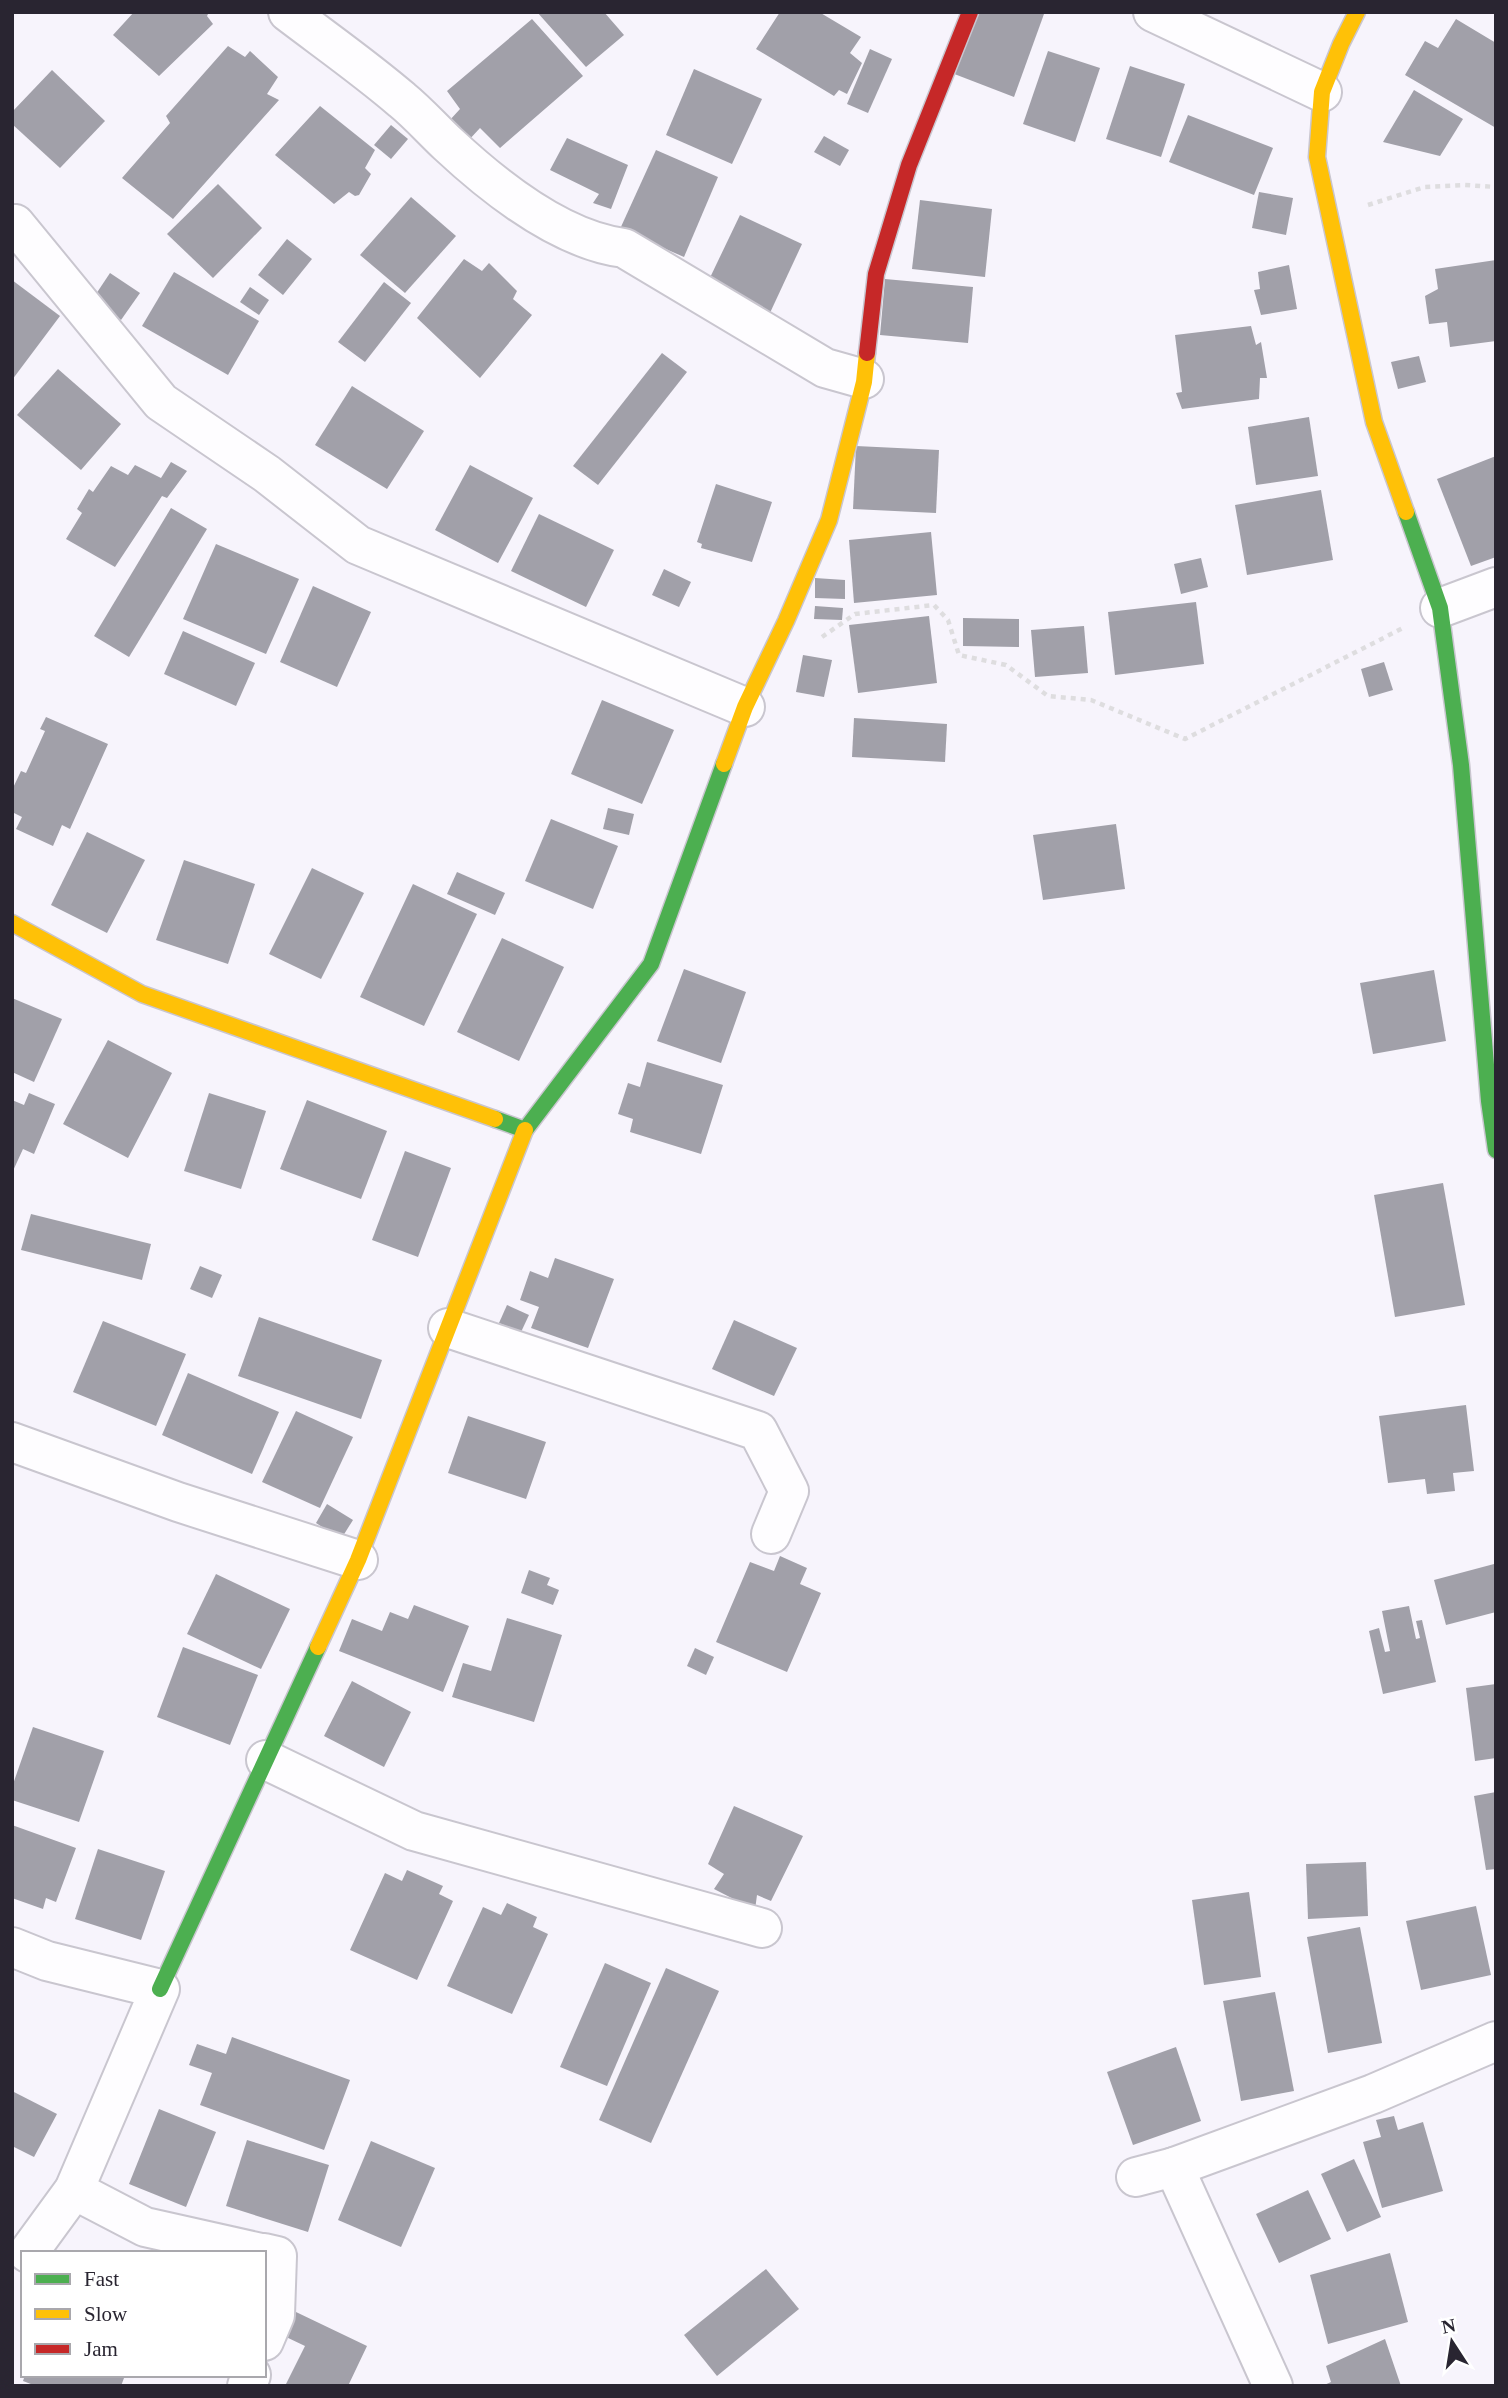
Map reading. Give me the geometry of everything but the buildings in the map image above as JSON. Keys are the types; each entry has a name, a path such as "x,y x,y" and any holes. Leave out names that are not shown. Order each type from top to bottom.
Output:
{"street":[{"path":"288,12 403,100 450,146 521,204 583,239 624,248 825,368 864,379"},
{"path":"29,2251 74,2190 160,1989 358,1560 525,1130 651,964 745,707 830,520 864,379 876,274 909,165 970,12"},
{"path":"1153,12 1322,92"},
{"path":"1356,12 1322,92 1317,157 1374,422 1440,608 1461,765 1496,1150"},
{"path":"15,224 161,402 267,474 358,545 745,707"},
{"path":"1440,608 1496,587"},
{"path":"12,923 142,994 525,1130"},
{"path":"448,1328 758,1431 789,1491 771,1534"},
{"path":"12,1442 178,1502 358,1560"},
{"path":"266,1760 414,1832 762,1928"},
{"path":"12,1947 47,1961 160,1989"},
{"path":"1136,2178 1174,2167 1373,2094 1496,2041"},
{"path":"1174,2167 1273,2386"},
{"path":"74,2190 145,2227 254,2251"},
{"path":"266,2254 277,2256 275,2315 266,2337"}],"path":[{"path":"1326,197 1368,205 1424,187 1465,184 1496,187"},
{"path":"786,621 823,637 855,614 934,605 948,620 959,655 1006,665 1048,696 1091,700 1185,739 1440,608"}],"traffic: fast":[{"path":"1406,512 1440,608 1461,765 1489,1101 1496,1150"},
{"path":"495,1119 525,1130 651,964 724,764"},
{"path":"160,1989 318,1647"}],"traffic: slow":[{"path":"1357,12 1322,92 1317,157 1374,422 1406,512"},
{"path":"724,764 745,707 786,621 829,520 864,382 867,353"},
{"path":"12,923 142,994 495,1119"},
{"path":"318,1647 358,1560 525,1130"}],"traffic: jam":[{"path":"867,353 876,274 909,165 970,12"}]}
